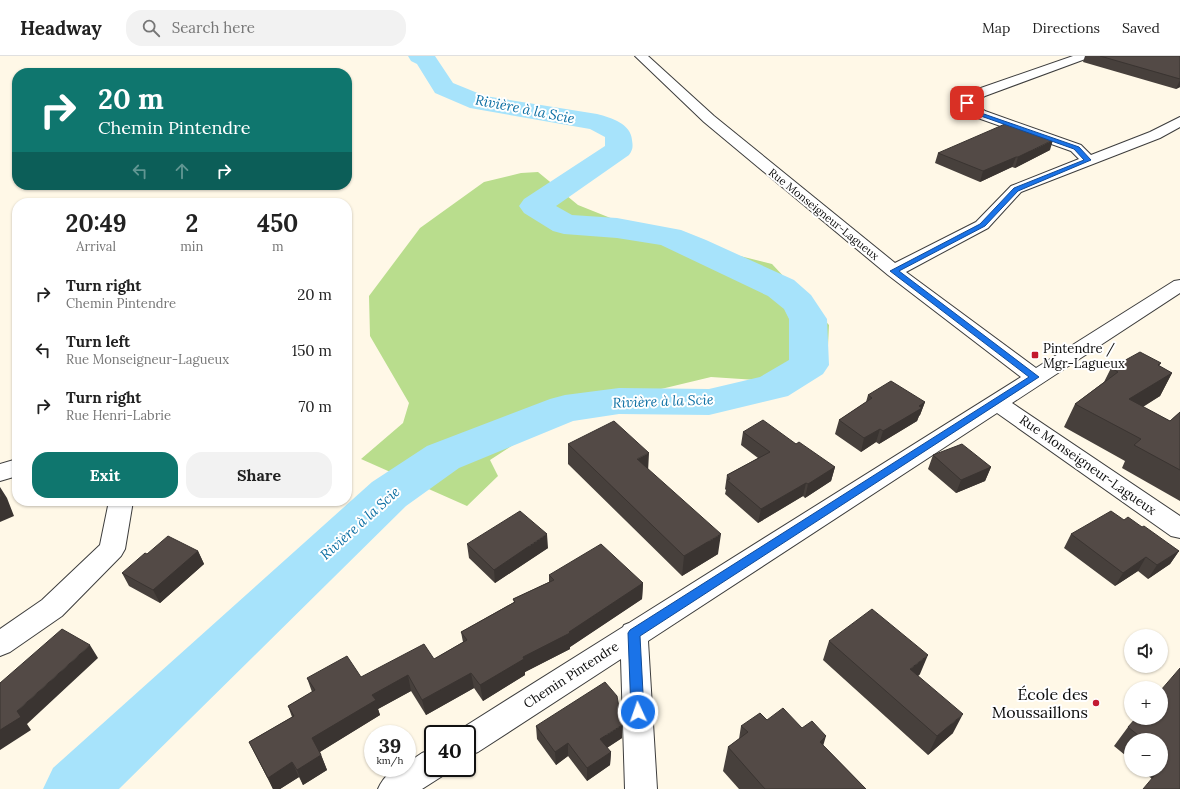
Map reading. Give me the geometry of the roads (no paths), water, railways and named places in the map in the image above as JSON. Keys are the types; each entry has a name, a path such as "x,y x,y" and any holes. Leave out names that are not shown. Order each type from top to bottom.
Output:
{"street":[{"name":"Rue Monseigneur-Lagueux","path":"641,56 709,119 894,271 1035,377"},
{"path":"1084,56 980,93 967,103 980,114 1076,148 1088,160"},
{"path":"894,271 982,225 1016,189 1155,134 1180,121"},
{"name":"Chemin Pintendre","path":"476,736 634,633 1180,285"},
{"name":"Rue Monseigneur-Lagueux","path":"996,402 1180,529"},
{"path":"0,473 12,469"},
{"path":"0,644 52,608 112,550 120,506"},
{"path":"634,633 641,789"},
{"path":"394,789 424,770"}],"waterway":[{"name":"Rivière à la Scie","path":"75,789 389,494 443,457 565,409 619,401 709,402 773,387 809,365 808,319 798,303 781,288 694,247 669,237 617,228 564,224 535,206 619,149 618,133 597,122 479,103 444,88 426,59 419,56"}],"place":[{"name":"Pintendre / Mgr-Lagueux","path":"1035,355"},
{"name":"École des Moussaillons","path":"1096,703"}]}
